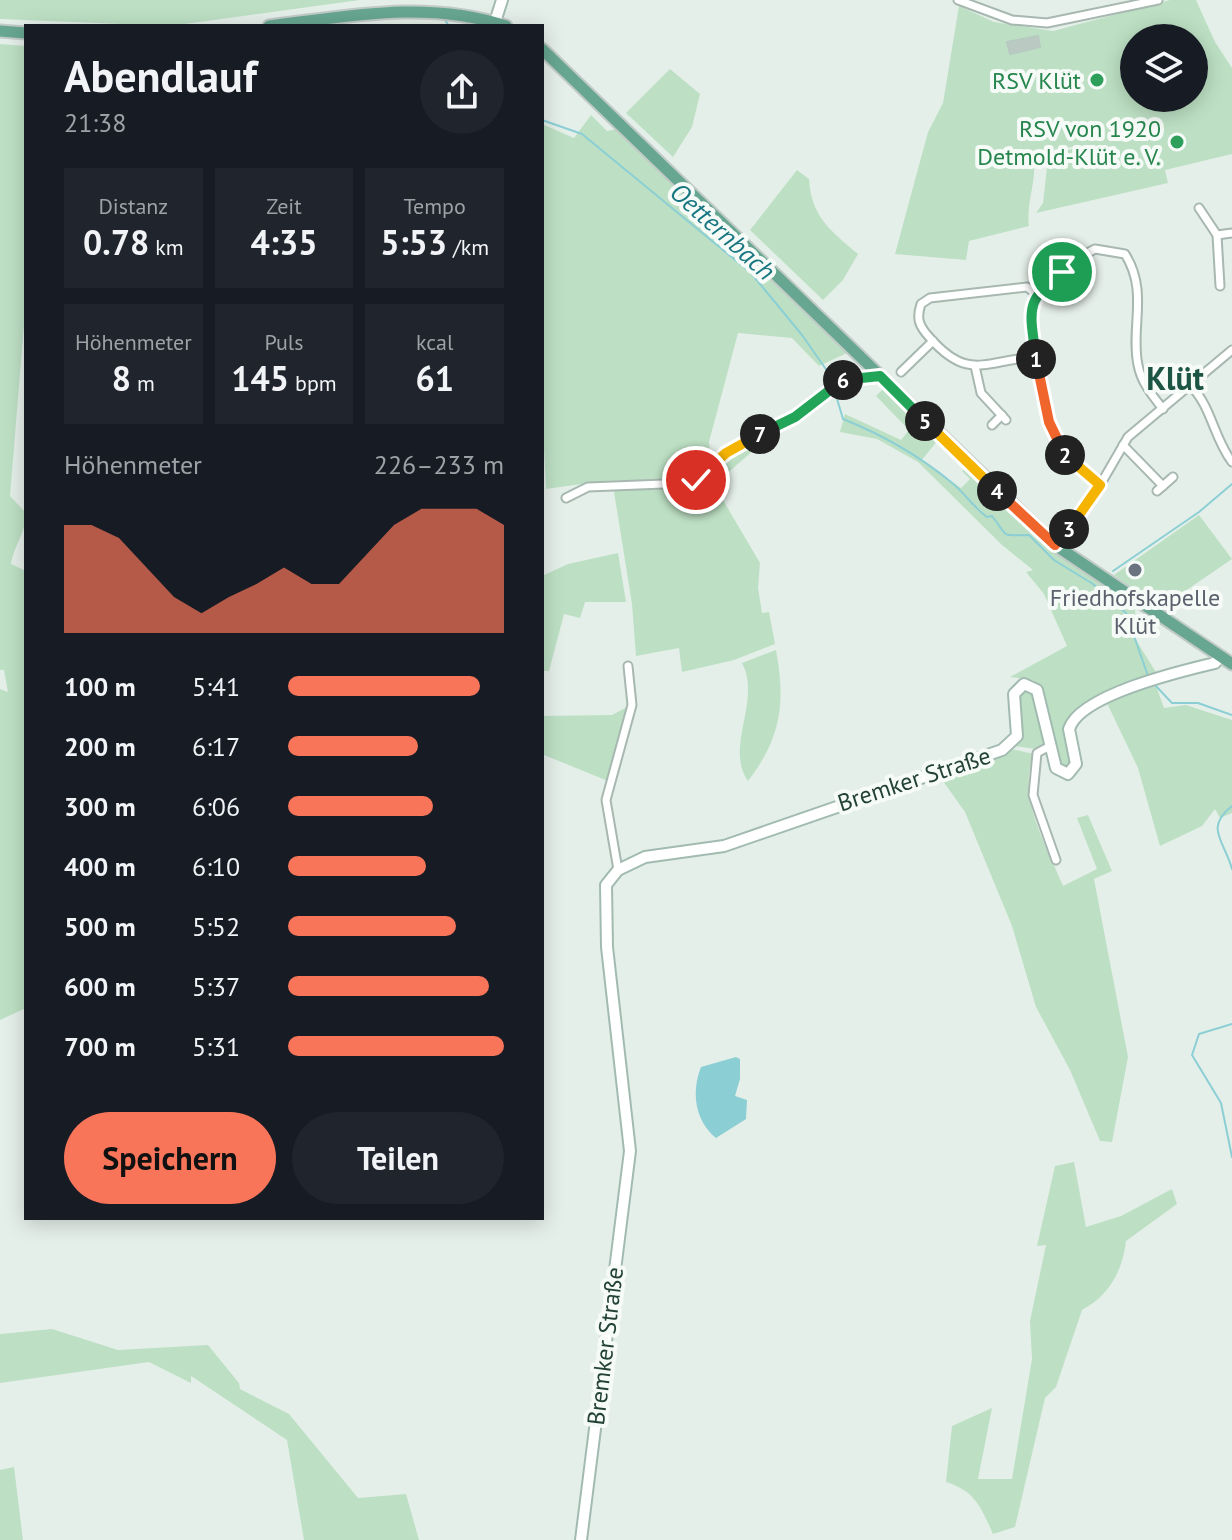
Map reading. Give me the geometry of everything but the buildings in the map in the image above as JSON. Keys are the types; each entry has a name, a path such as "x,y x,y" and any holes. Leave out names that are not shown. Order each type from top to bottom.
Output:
{"main road":[{"path":"288,24 437,8 501,24"},
{"path":"0,31 24,33"},
{"path":"544,51 1055,545 1232,664"}],"street":[{"path":"501,24 502,0"},
{"path":"958,0 1012,20 1047,23 1158,0"},
{"path":"1199,208 1217,235 1220,286"},
{"path":"1217,235 1232,233"},
{"path":"1100,485 1075,467 1061,449 1049,422 1031,316 1036,294 1095,249 1125,254 1133,271 1139,308 1138,366 1142,379 1163,409"},
{"path":"1036,294 1027,287 926,299 919,311 918,323 957,363 975,366 1036,357"},
{"path":"901,372 933,341"},
{"path":"1055,545 1100,485 1123,445 1189,384 1232,350"},
{"path":"975,366 981,393 1004,418 992,425"},
{"path":"566,498 588,487 696,480 726,453 795,417 837,381 880,376"},
{"path":"1189,384 1204,401 1219,441 1232,462"},
{"path":"1123,445 1160,488 1173,477"},
{"name":"Bremker Straße","path":"581,1540 630,1151 606,885 618,870 645,857 732,843 790,820 1002,750 1017,736 1014,694 1024,684 1037,690 1058,770 1071,773 1076,764 1069,729 1075,717 1094,704 1154,681 1215,663 1220,656"},
{"name":"Bremker Straße","path":"618,870 606,800 632,705 628,666"},
{"path":"1050,746 1037,753 1032,789 1056,860"}],"green space":[{"path":"0,0 360,0 185,24 0,19"},
{"path":"1170,0 1196,0 1207,24 1120,24 1120,112 1208,112 1208,27 1232,68 1232,154 1165,170 1168,183 1036,213 1043,203 1048,158 1055,153 1089,145 1056,149 1044,161 1034,161 1029,226 969,241 966,260 895,254 928,132 943,103 959,6 994,22 1053,31"},
{"path":"0,44 24,46 24,324 10,496 24,511 24,527 11,564 24,570 24,1009 0,1020 0,689 8,692 4,670 0,670"},
{"path":"670,69 700,94 692,127 673,157 626,113"},
{"path":"591,115 607,131 618,129 847,353 819,366 792,338 738,333 709,442 711,458 692,475 682,479 603,481 546,489 544,125 574,138"},
{"path":"797,170 809,179 814,204 824,222 858,254 843,280 823,300 750,230"},
{"path":"885,387 938,440 921,461 961,488 970,479 962,471 966,468 1070,563 1135,608 1136,640 1159,677 1104,693 1079,708 1065,730 1073,763 1068,769 1058,764 1041,692 1033,680 1010,677 1067,646 1044,594 1026,572 1033,570 1002,545 918,462 877,439 840,432 845,414 901,440 909,430 876,396"},
{"path":"761,438 763,442 723,477 720,495 760,563 758,588 762,613 769,612 775,644 734,660 682,672 679,648 636,656 632,604 614,492 618,489 688,488 694,514 694,505 711,493 706,477 723,456"},
{"path":"1199,515 1232,559 1159,609 1114,575"},
{"path":"618,553 626,602 585,602 580,618 564,614 549,671 544,671 544,575 568,564"},
{"path":"776,650 780,687 778,719 768,750 748,781 740,754 748,693 742,663"},
{"path":"1156,686 1164,708 1186,705 1232,720 1232,813 1220,818 1215,809 1202,826 1160,846 1138,768 1106,701"},
{"path":"1022,689 1035,696 1046,742 1036,749 1015,746 1019,741 1018,693"},
{"path":"629,706 608,781 544,755 544,716 612,715"},
{"path":"1011,749 1034,754 1029,770 1031,804 1063,886 1097,869 1077,818 1088,815 1112,871 1094,879 1128,1057 1112,1142 1100,1141 1070,1070 1036,1007 1012,926 965,812 940,777"},
{"path":"1074,1162 1086,1227 1121,1216 1172,1189 1177,1204 1126,1241 1122,1262 1113,1281 1100,1297 1082,1310 1056,1387 1045,1398 1015,1527 993,1534 976,1501 964,1490 946,1482 952,1426 992,1408 978,1479 1012,1479 1032,1359 1030,1321 1046,1245 1037,1246 1055,1166"},
{"path":"52,1329 118,1350 208,1345 239,1383 240,1389 289,1414 358,1498 406,1494 419,1540 304,1540 287,1440 191,1376 191,1383 149,1362 0,1383 0,1334"},
{"path":"14,1467 23,1540 0,1540 0,1470"}],"water":[{"path":"736,1057 740,1059 740,1079 735,1096 747,1100 746,1119 716,1138 699,1115 696,1096 698,1077 701,1067"}],"waterway":[{"name":"Oetternbach","path":"443,17 448,24"},
{"name":"Oetternbach","path":"544,121 582,134 751,273 830,375 843,419 913,454 956,486 987,517 992,516 1006,534 1029,535 1054,560 1093,584 1126,613 1148,676"},
{"path":"1113,571 1199,512 1232,484"},
{"name":"Oetternbach","path":"1154,684 1172,703 1198,703 1232,715"},
{"name":"Oetternbach","path":"1232,806 1219,821 1218,828 1232,869"},
{"name":"Oetternbach","path":"1232,1024 1199,1034 1192,1055 1221,1103 1232,1157"}],"place":[{"name":"RSV Klüt","path":"1097,80"},
{"name":"RSV von 1920 Detmold-Klüt e. V.","path":"1177,142"},
{"name":"Friedhofskapelle Klüt","path":"1135,570"}],"district":[{"name":"Klüt","path":"1175,378"}],"route":[{"path":"696,480 736,446 808,408 837,381 880,376 1055,545 1077,520 1100,485 1075,467 1061,449 1049,422 1040,386 1031,308 1039,289 1062,272"}]}
